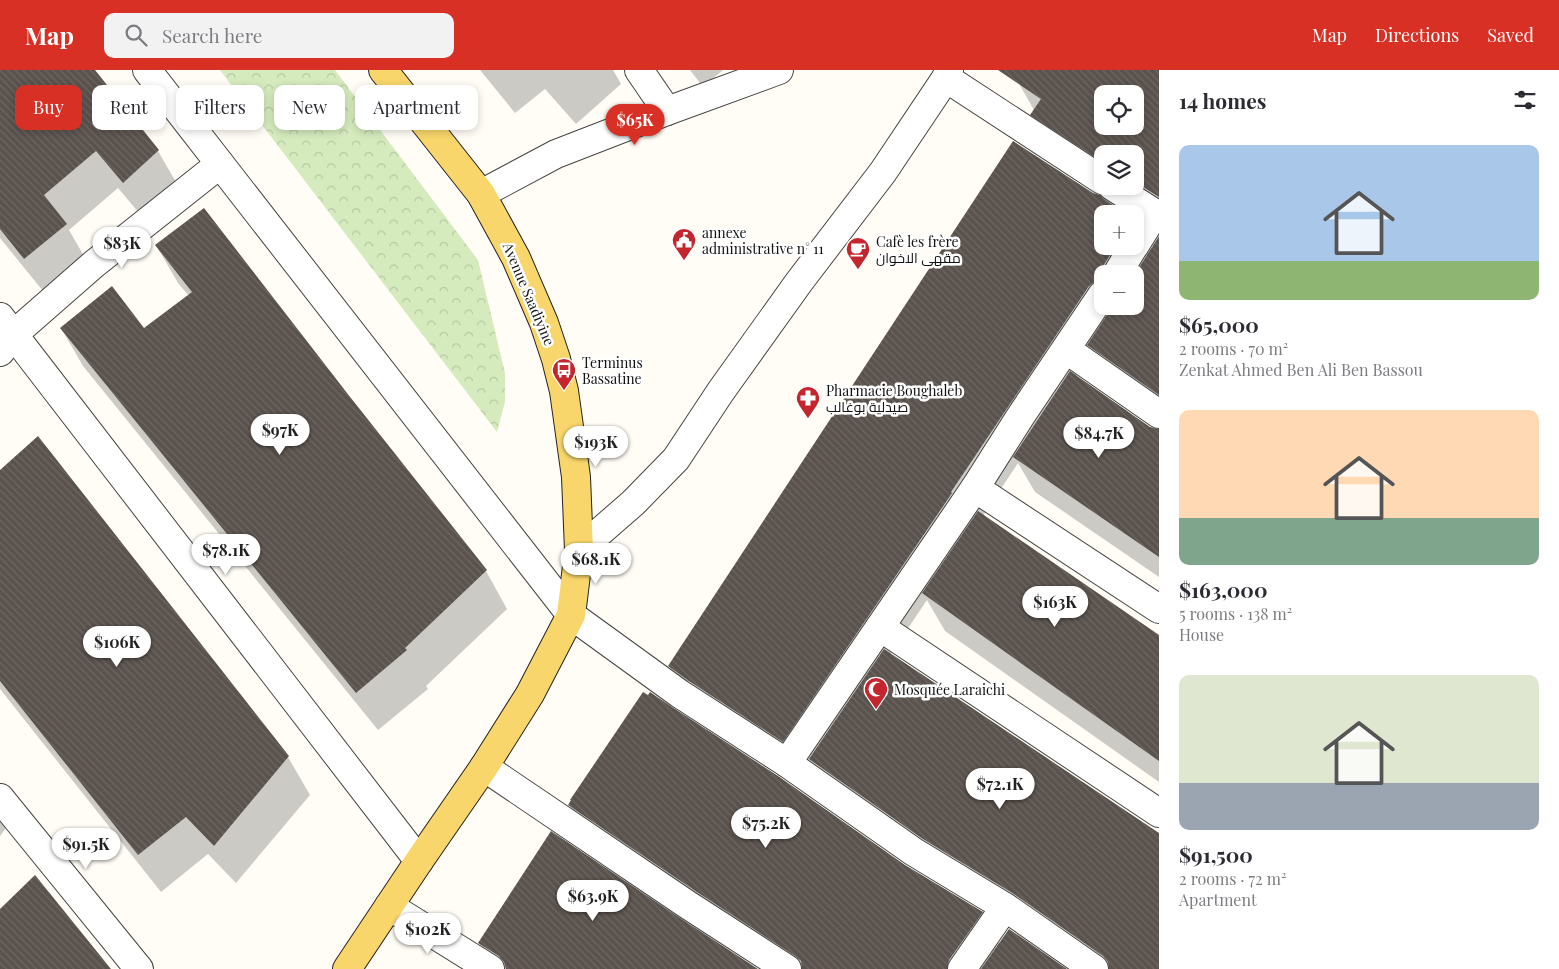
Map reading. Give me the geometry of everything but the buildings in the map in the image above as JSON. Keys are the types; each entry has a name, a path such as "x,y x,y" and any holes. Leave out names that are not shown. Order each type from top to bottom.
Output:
{"main road":[{"name":"Avenue Saadiyine","path":"383,70 481,194 516,258 544,323 564,391 576,477 579,550 572,616"},
{"path":"347,969 484,767 530,694 572,616"}],"street":[{"path":"147,70 572,616 680,694 787,763 914,852 1005,907 1094,969"},
{"path":"639,70 667,111"},
{"path":"481,194 556,154 779,70"},
{"path":"579,550 634,503 676,459 721,391 793,290 882,172 947,74 1094,175"},
{"path":"220,164 5,334 419,861"},
{"path":"1126,195 1157,214 1144,233"},
{"path":"787,763 975,488 1020,417 1094,308"},
{"path":"1067,350 1159,414"},
{"path":"975,488 1159,609"},
{"path":"880,627 1159,813"},
{"path":"484,767 688,905 787,969"},
{"path":"1,800 139,969"},
{"path":"389,906 490,969"},
{"path":"962,969 1005,907"}],"green space":[{"path":"220,70 335,70 355,97 355,130 380,130 478,260 505,373 505,402 497,432 264,128 264,85 231,85"}],"place":[{"name":"annexe administrative n° 11","path":"684,261"},
{"name":"Cafè les frère مقهى الاخوان","path":"858,270"},
{"name":"Terminus Bassatine","path":"564,391"},
{"name":"Pharmacie Boughaleb صيدلية بوغالب","path":"808,419"},
{"name":"Mosquée Laraichi","path":"876,710"}]}
